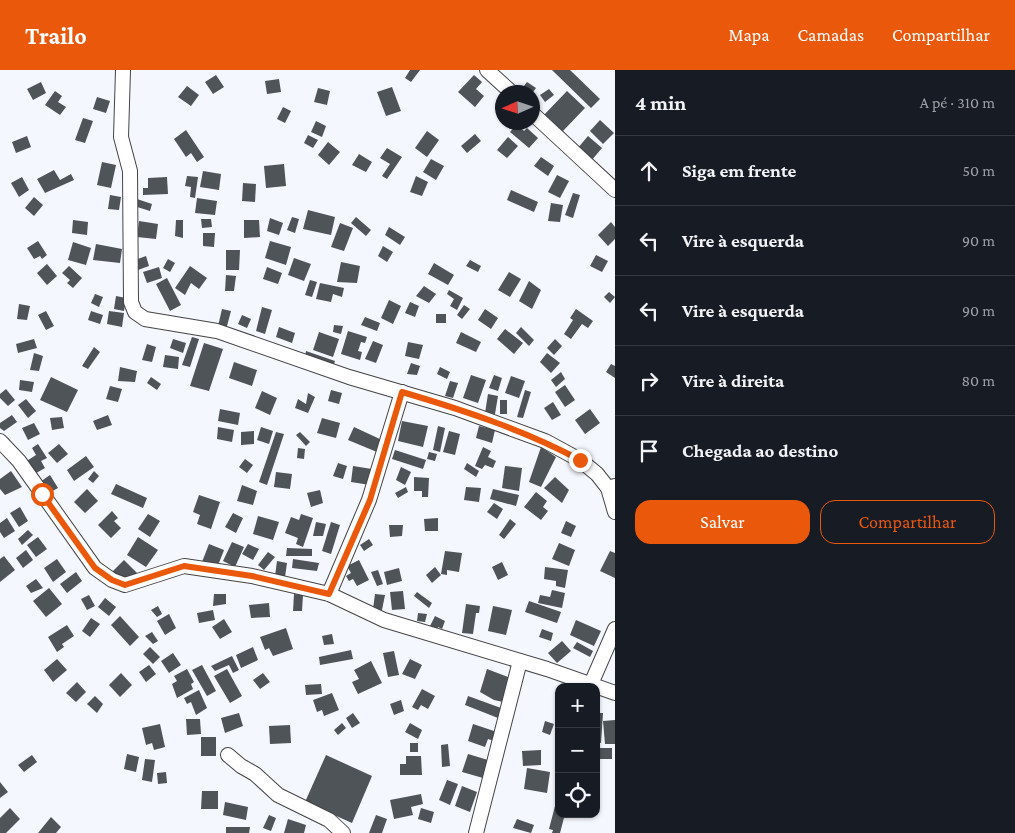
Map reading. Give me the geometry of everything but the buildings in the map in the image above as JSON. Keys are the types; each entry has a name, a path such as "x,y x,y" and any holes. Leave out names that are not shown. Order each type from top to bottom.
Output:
{"street":[{"path":"123,70 121,137 130,171 131,302 135,312 145,319 216,331 455,408 545,441 580,460 611,487 615,512"},
{"path":"487,70 503,85"},
{"path":"540,120 615,190"},
{"path":"329,594 370,500 402,392"},
{"path":"0,441 19,461 95,568 112,580 125,585 184,566 252,576 329,594 384,620 588,683"},
{"path":"591,683 615,629"},
{"path":"476,833 520,661"},
{"path":"600,687 615,693"},
{"path":"228,755 241,766 256,774 278,795 329,820 343,833"}],"route":[{"path":"42,494 95,568 112,580 125,585 184,566 252,576 329,594 370,500 402,392 455,408 545,441 580,460"}]}
